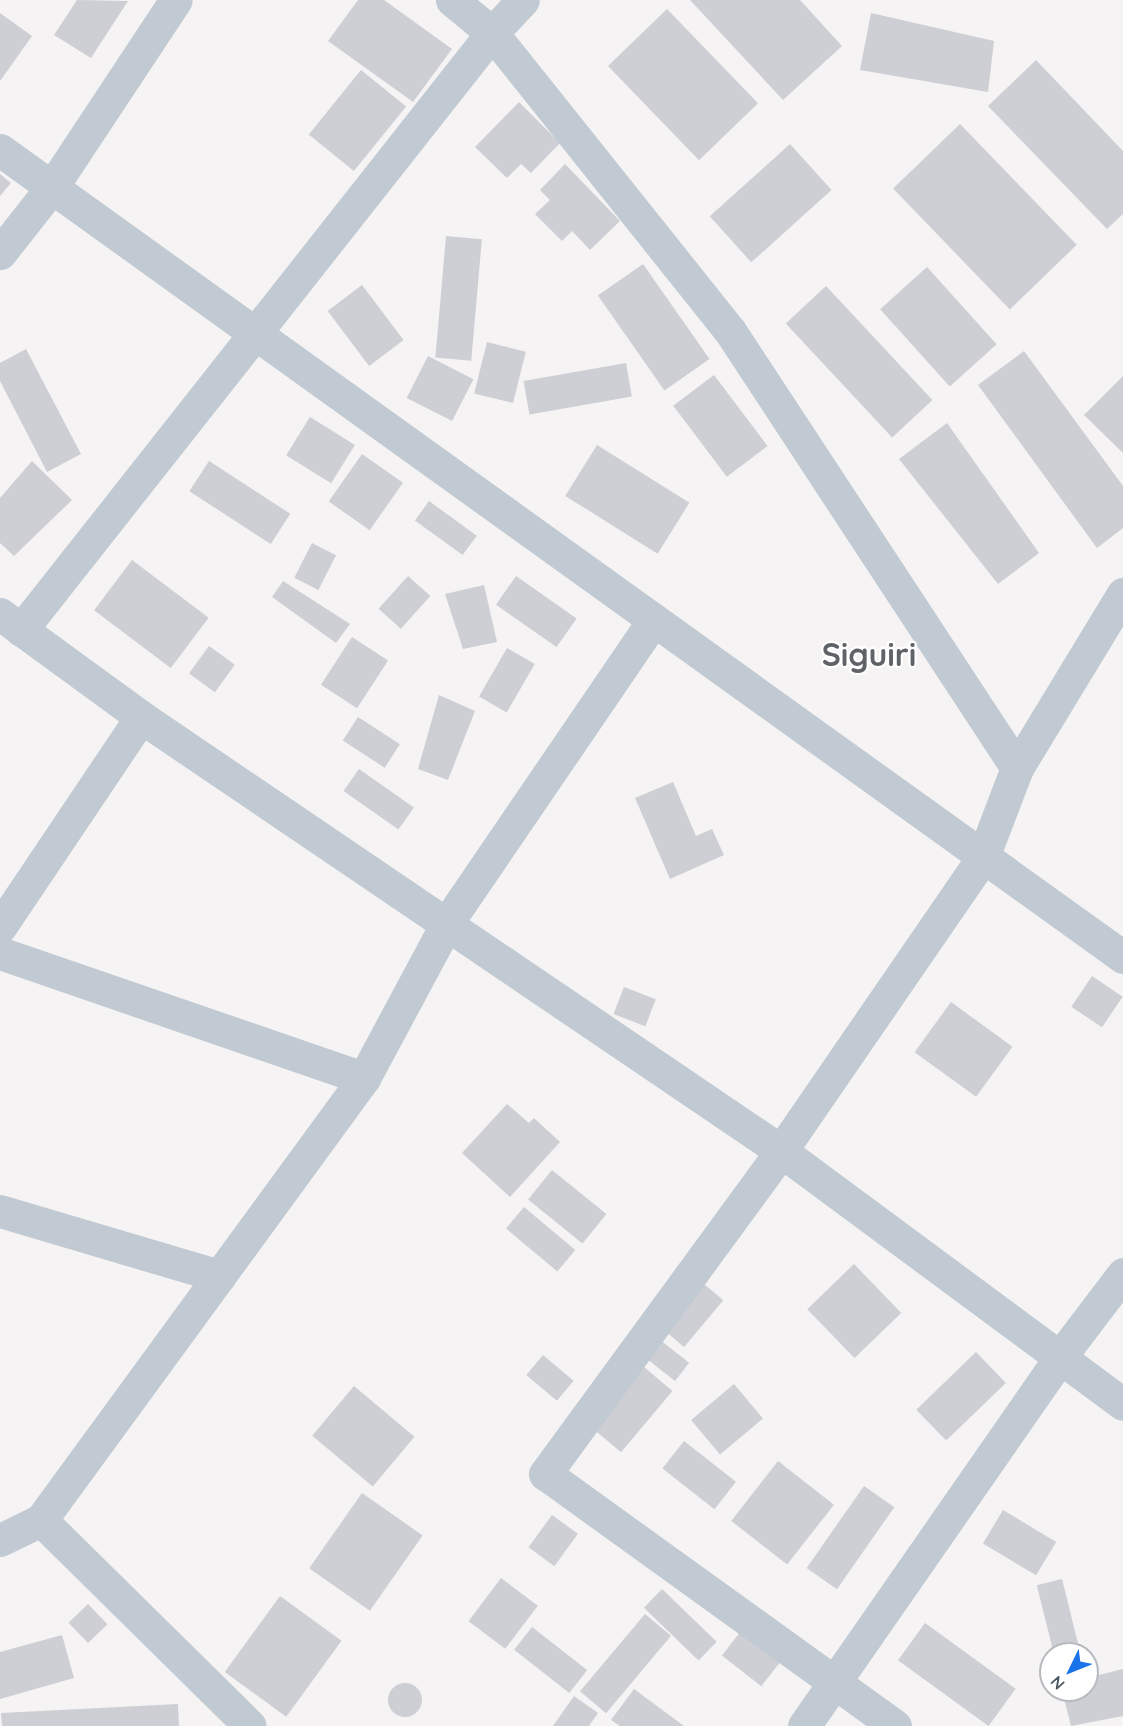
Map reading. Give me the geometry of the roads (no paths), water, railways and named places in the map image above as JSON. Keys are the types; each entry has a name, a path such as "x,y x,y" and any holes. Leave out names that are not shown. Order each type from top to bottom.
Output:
{"street":[{"path":"0,253 52,187 177,0"},
{"path":"452,0 492,33 730,331 1017,768"},
{"path":"523,0 492,33 255,333 10,622 141,717 781,1151 1123,1404"},
{"path":"0,150 1123,957"},
{"path":"895,1726 545,1474 781,1151 983,857 1017,768 1123,594"},
{"path":"0,1540 41,1520 364,1078 447,923 654,620"},
{"path":"0,927 141,717"},
{"path":"0,953 364,1078"},
{"path":"0,1211 220,1275"},
{"path":"804,1726 837,1684 1060,1357 1123,1274"},
{"path":"41,1520 250,1726"}],"district":[{"name":"Siguiri","path":"869,654"}]}
